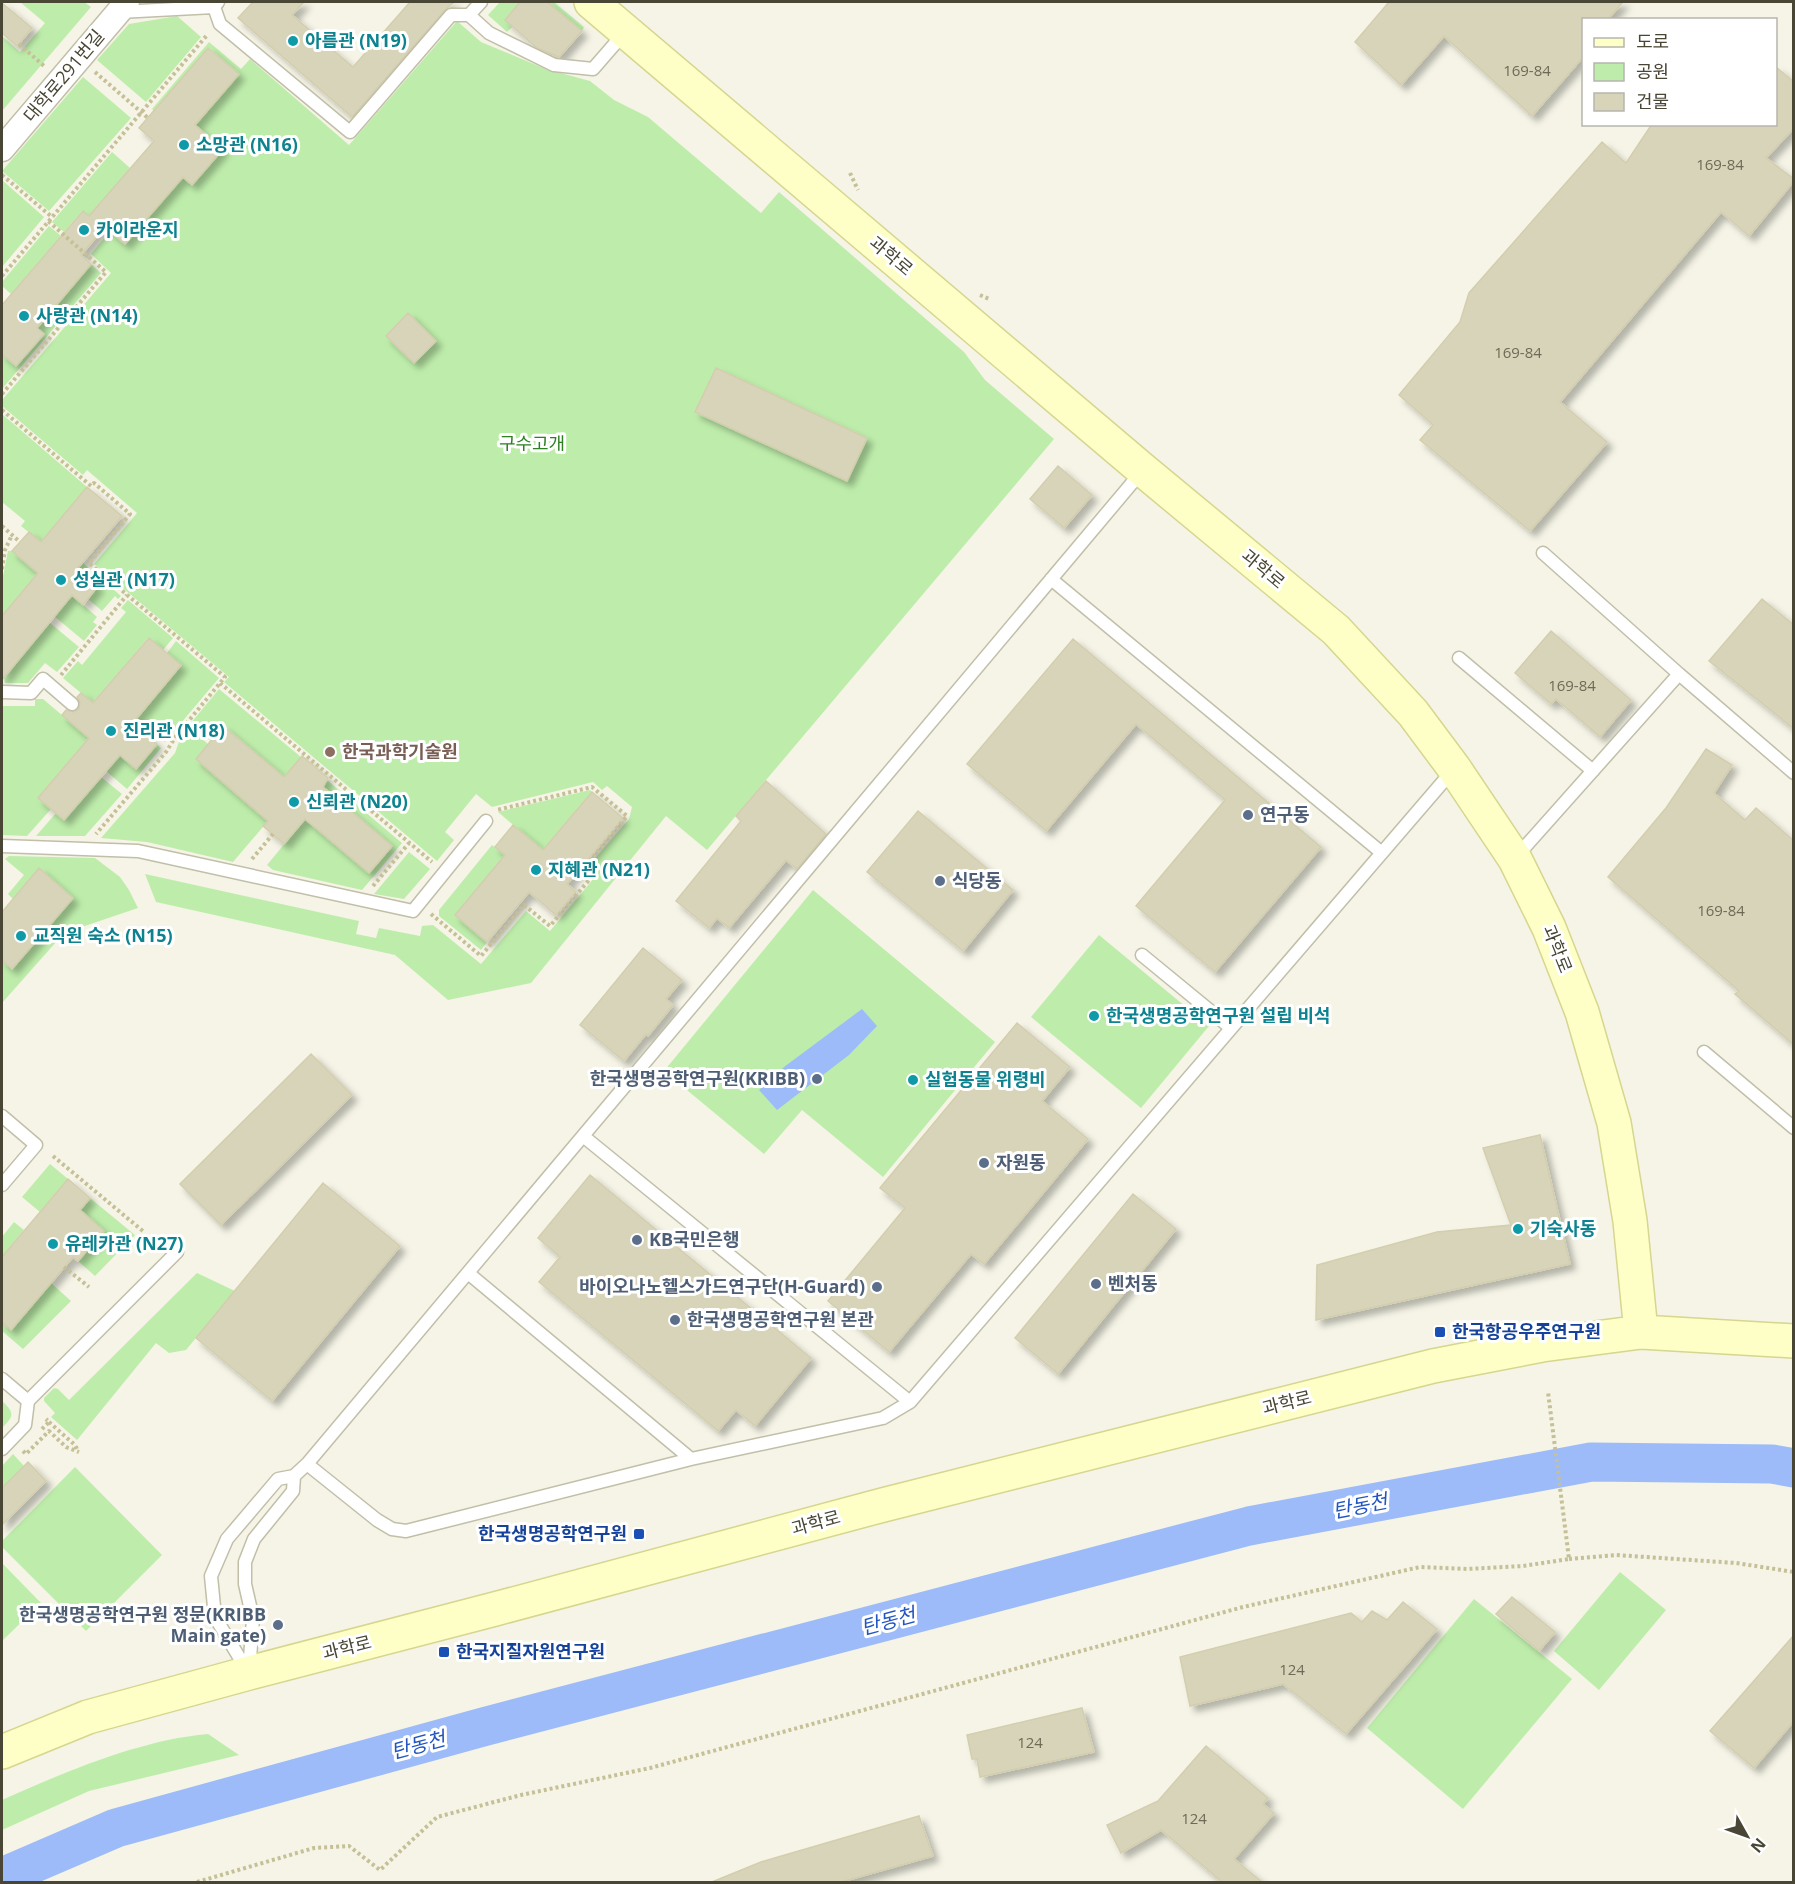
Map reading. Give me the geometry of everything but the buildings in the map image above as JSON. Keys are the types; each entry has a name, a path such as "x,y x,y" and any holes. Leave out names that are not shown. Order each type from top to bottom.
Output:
{"main road":[{"name":"과학로","path":"591,2 1143,470 1336,630 1413,713 1454,768 1515,859 1549,928 1582,1012 1614,1123 1630,1221 1641,1332"},
{"name":"과학로","path":"2,1752 88,1717 249,1673 495,1610 872,1508 1433,1366 1542,1345 1641,1332 1794,1341"}],"street":[{"name":"대학로291번길","path":"2,150 122,7"}],"lane":[{"path":"469,15 481,2"},
{"path":"122,7 216,4 220,24 350,132 451,15 469,15 489,33 554,65 593,69 626,31"},
{"path":"249,1673 215,1617 211,1576 227,1539 278,1479 294,1476 307,1464 1143,470"},
{"path":"1543,554 1794,773"},
{"path":"1051,579 1382,853"},
{"path":"1459,658 1593,771"},
{"path":"1515,859 1678,674"},
{"path":"2,692 31,693 43,679 72,704"},
{"path":"307,1464 377,1520 392,1529 406,1531 691,1459 883,1418 910,1402 1454,768"},
{"path":"2,846 138,851 413,911 486,821"},
{"path":"1142,955 1232,1028"},
{"path":"1704,1052 1794,1128"},
{"path":"2,1116 36,1145 2,1185"},
{"path":"583,1136 910,1402"},
{"path":"2,1449 25,1425 28,1401 177,1252"},
{"path":"468,1273 691,1459"},
{"path":"2,1379 28,1401"},
{"path":"249,1673 253,1619 244,1584 244,1562 254,1539 293,1491 294,1476"}],"path":[{"path":"2,276 208,34"},
{"path":"19,44 42,65"},
{"path":"79,58 148,118"},
{"path":"850,173 858,190"},
{"path":"2,175 52,217"},
{"path":"2,394 106,272 75,242 48,221"},
{"path":"2,410 91,486 94,483 130,514 89,563 225,677 176,736 166,752 85,848"},
{"path":"2,526 20,542"},
{"path":"2,569 5,550 12,535"},
{"path":"51,687 127,595"},
{"path":"220,683 444,872"},
{"path":"419,903 482,956 524,905 550,926 589,880 580,873 627,816 592,787 495,810 486,821"},
{"path":"239,873 273,834"},
{"path":"361,900 409,843"},
{"path":"53,1156 144,1232"},
{"path":"64,1267 89,1287"},
{"path":"1548,1392 1569,1559"},
{"path":"49,1422 75,1445 79,1452 66,1447 49,1431"},
{"path":"197,1882 315,1848 350,1846 380,1870 436,1817 521,1795 650,1768 1243,1607 1420,1567 1467,1569 1523,1566 1616,1555 1736,1563 1794,1572"}],"green space":[{"path":"20,2 84,2 91,7 2,111 2,39 3,37 20,52 45,23"},
{"path":"500,2 520,2 505,19 513,26 507,32 488,15"},
{"path":"547,2 554,2 584,27 582,31"},
{"path":"177,16 201,37 146,102 97,60 129,24"},
{"name":"구수고개","path":"457,21 481,42 546,69 590,81 614,100 648,117 761,213 779,192 964,352 985,380 1054,439 707,850 666,816 531,983 448,1000 395,955 156,902 145,874 359,921 356,934 376,938 379,928 420,936 422,926 433,925 481,964 526,911 550,931 594,878 585,870 629,819 632,807 607,786 602,790 593,782 492,807 476,794 445,832 454,840 437,861 224,682 229,677 94,564 137,513 87,470 83,475 2,406 2,400 111,273 91,254 110,231 125,244 183,177 192,185 222,149 195,125 239,74 209,48 154,111 152,109 209,42 241,69 250,59 349,145"},
{"path":"83,77 131,118 49,211 2,171"},
{"path":"112,152 130,168 89,217 82,211 64,232 52,222"},
{"path":"2,180 44,217 2,267"},
{"path":"49,226 61,236 11,294 2,286 2,282"},
{"path":"91,264 101,273 2,389 2,354 16,366 44,334 37,328"},
{"path":"2,414 87,487 41,542 21,526 25,521 2,502"},
{"path":"8,551 12,551 38,573 2,616 2,581"},
{"path":"83,563 121,596 118,599 115,596 102,611 88,599 98,586 78,569"},
{"path":"72,595 97,617 93,622 97,625 84,641 54,616"},
{"path":"128,600 173,638 163,650 148,638 93,703 63,678 78,661 82,665 126,612 121,608"},
{"path":"50,623 79,647 57,672 45,663 28,683 5,683 2,671 6,674"},
{"path":"176,641 219,678 165,742 137,718 181,666 167,653"},
{"path":"219,689 301,757 284,777 224,726 211,741 190,724"},
{"path":"35,699 43,699 89,738 38,798 51,809 27,836 2,835 2,706 35,706"},
{"path":"188,727 208,744 196,759 268,821 233,862 147,842 101,838 175,753 181,736"},
{"path":"157,744 161,748 127,789 106,771 120,755 137,769"},
{"path":"101,777 122,794 85,836 36,836 56,813 64,820"},
{"path":"327,780 402,843 362,890 273,870 267,865 305,819 369,873 392,846 321,786"},
{"path":"590,790 592,792 543,850 498,812"},
{"path":"492,845 505,855 455,915 487,942 481,950 439,916 439,910"},
{"path":"409,852 430,869 404,899 374,894"},
{"path":"9,856 95,858 120,877 138,908 64,933 2,1003 2,960 12,969 39,869 13,899 8,894 24,875 5,859"},
{"path":"813,890 995,1042 883,1177 802,1110 764,1154 664,1071"},
{"path":"1099,935 1209,1026 1141,1108 1031,1017"},
{"path":"50,1164 68,1179 40,1212 22,1197"},
{"path":"90,1198 135,1235 95,1276 78,1261 104,1231 80,1210"},
{"path":"14,1222 24,1230 2,1257 2,1237"},
{"path":"197,1273 235,1291 186,1350 169,1353 156,1343 77,1440 51,1417 55,1413 44,1398 54,1388 69,1400"},
{"path":"51,1283 71,1301 23,1349 2,1331 2,1322 11,1330"},
{"path":"2,1401 11,1412 11,1417 2,1428"},
{"path":"13,1454 24,1466 2,1488 2,1466"},
{"path":"75,1467 162,1555 86,1631 2,1547 2,1541"},
{"path":"2,1563 41,1603 2,1641"},
{"path":"1620,1572 1666,1610 1599,1690 1554,1651"},
{"path":"1474,1599 1572,1679 1463,1809 1367,1728"},
{"path":"208,1734 239,1755 89,1791 2,1830 2,1800 77,1768 129,1750 182,1737"}],"water":[{"path":"862,1009 877,1026 849,1055 777,1110 759,1090 784,1067"}],"waterway":[{"name":"탄동천","path":"2,1877 116,1828 483,1727 1249,1526 1591,1462 1772,1464 1794,1468"}],"place":[{"name":"아름관 (N19)","path":"293,41"},
{"name":"소망관 (N16)","path":"184,145"},
{"name":"카이라운지","path":"84,230"},
{"name":"사랑관 (N14)","path":"24,316"},
{"name":"성실관 (N17)","path":"61,580"},
{"name":"진리관 (N18)","path":"111,731"},
{"name":"한국과학기술원","path":"330,752"},
{"name":"신뢰관 (N20)","path":"294,802"},
{"name":"연구동","path":"1248,815"},
{"name":"지혜관 (N21)","path":"536,870"},
{"name":"식당동","path":"940,881"},
{"name":"교직원 숙소 (N15)","path":"21,936"},
{"name":"한국생명공학연구원 설립 비석","path":"1094,1016"},
{"name":"한국생명공학연구원(KRIBB)","path":"817,1079"},
{"name":"실험동물 위령비","path":"913,1080"},
{"name":"자원동","path":"984,1163"},
{"name":"기숙사동","path":"1518,1229"},
{"name":"KB국민은행","path":"637,1240"},
{"name":"유레카관 (N27)","path":"53,1244"},
{"name":"벤처동","path":"1096,1284"},
{"name":"바이오나노헬스가드연구단(H-Guard)","path":"877,1287"},
{"name":"한국생명공학연구원 본관","path":"675,1320"},
{"name":"한국항공우주연구원","path":"1440,1332"},
{"name":"한국생명공학연구원","path":"639,1534"},
{"name":"한국생명공학연구원 정문(KRIBB Main gate)","path":"278,1625"},
{"name":"한국지질자원연구원","path":"444,1652"}]}
